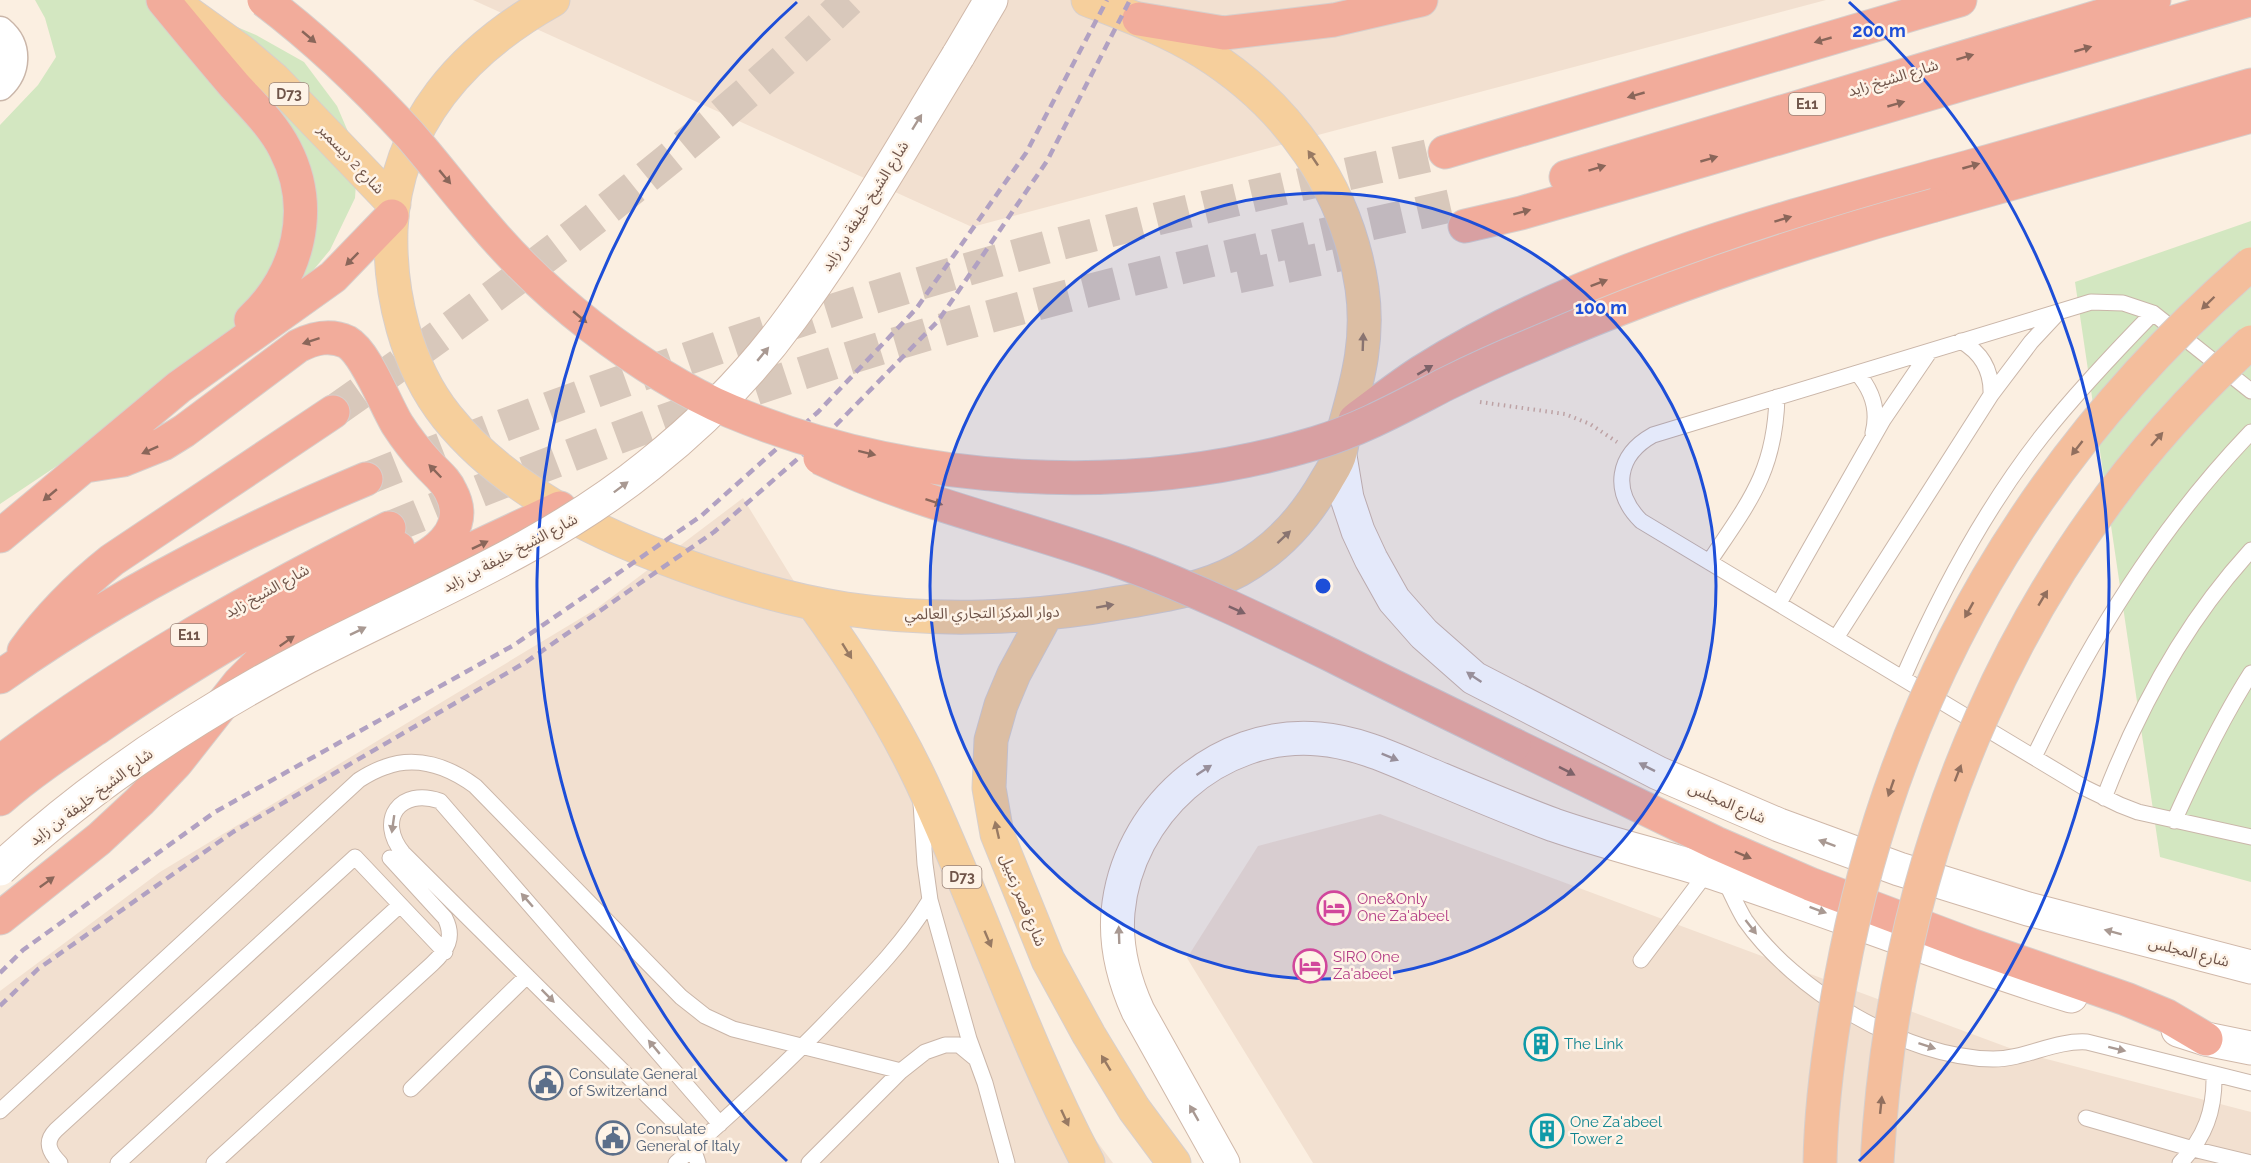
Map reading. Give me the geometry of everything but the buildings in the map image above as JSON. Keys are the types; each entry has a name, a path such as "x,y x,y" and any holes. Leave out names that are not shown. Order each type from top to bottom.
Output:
{"highway":[{"path":"0,536 179,387 272,298 291,265 300,231 301,208 294,168 277,136 163,0"},
{"path":"264,0 323,48 360,83 413,139 484,224 556,297 631,355 678,385 728,410 777,439 881,484 1125,563 1195,591 1264,622 1695,834 1810,884 1971,945 2126,999 2167,1016 2206,1039"},
{"path":"1138,10 1224,33 1334,20 1421,0"},
{"path":"1445,152 1960,0"},
{"name":"شارع الشيخ زايد","path":"2154,0 1558,179 1462,215 1521,213 2249,0"},
{"path":"1342,442 1421,372 1496,329 1619,275 1796,215 2251,85"},
{"path":"728,410 826,443 896,459 977,472 1028,476 1100,476 1182,471 1233,464 1322,441 1365,425 1528,346 1692,281 1843,231 2251,116"},
{"path":"179,387 333,277 393,210"},
{"path":"1820,1163 1834,1019 1861,886 1902,756 1944,657 1996,562 2078,445 2173,337 2251,264"},
{"path":"85,466 123,460 163,444 184,431 298,345 314,339 331,337 347,342 360,353 398,425 423,458 445,481 455,503 456,519 447,541 413,564 405,572 400,583"},
{"path":"1877,1163 1886,1054 1907,936 1940,820 1983,714 2034,612 2101,509 2183,409 2251,342"},
{"path":"7,673 57,609 105,566 333,412"},
{"path":"7,673 69,632 185,565 304,504 366,479"},
{"path":"0,918 91,847 140,801 182,755 239,683 262,660 287,641 314,624 560,508"},
{"name":"شارع الشيخ زايد","path":"0,762 57,720 173,644 304,571 393,538 67,748 0,799"}],"main road":[{"name":"شارع 2 ديسمبر","path":"170,0 232,44 274,79 393,210"},
{"name":"دوار المركز التجاري العالمي","path":"554,0 496,37 464,66 436,99 412,136 393,210 392,266 397,305 405,334 429,389 445,414 485,458 560,508 618,538 678,564 762,591 813,603 903,616 953,617 1047,613 1094,608 1189,591 1238,571 1271,548 1293,528 1314,502 1342,442 1355,393 1363,355 1365,309 1358,262 1344,218 1324,175 1298,136 1258,93 1199,49 1138,10 1088,0"},
{"name":"شارع الشيخ خليفة بن زايد","path":"0,869 62,816 120,772 198,720 306,657 522,550 566,525 649,466 688,432 753,366 792,318 833,258 991,0"},
{"name":"شارع المجلس","path":"1342,442 1347,498 1358,531 1371,559 1394,600 1424,634 1474,678 1658,773 1779,825 1899,869 2028,909 2251,967"},
{"name":"D73","path":"813,603 842,643 876,697 922,782 1058,1102 1088,1163"},
{"name":"شارع قصر زعبيل","path":"1047,613 1014,674 1001,705 991,740 989,788 997,834 1048,960 1089,1035 1134,1109 1174,1163"},
{"path":"1224,1162 1138,1011 1128,988 1118,940 1118,915 1121,890 1137,844 1149,823 1164,804 1181,787 1206,768 1243,750 1266,743 1314,738 1339,741 1387,756 1502,806 1716,874 1931,951 2206,1039 2251,1048"},
{"path":"971,899 1015,879"},
{"path":"2206,1039 2251,1062"}],"street":[{"path":"0,31 11,46 14,58 12,70 0,86"}],"lane":[{"path":"2250,835 2138,812 2104,798 1641,521 1632,512 1622,489 1622,476 1625,463 1632,451 1653,435 2091,302 2138,307 2152,313 2251,391"},
{"path":"1836,638 1990,395 2031,342 2061,311"},
{"path":"1903,678 1950,578 2008,483 2076,394 2152,313"},
{"path":"1961,341 1971,346 1985,363 1991,384 1990,395"},
{"path":"1779,603 1898,396 1930,351"},
{"path":"1857,373 1870,392 1874,403 1875,426 1870,445"},
{"path":"1709,562 1757,489 1773,444 1777,397"},
{"path":"2034,757 2088,650 2120,598 2154,548 2191,500 2251,432"},
{"path":"2104,798 2140,713 2162,672 2214,595 2251,550"},
{"path":"2174,821 2219,726 2251,673"},
{"path":"0,1111 359,780 385,766 415,762 443,767 460,775 475,786 692,1007 718,1023 733,1029 902,1071"},
{"path":"922,782 921,823 930,900 1007,1163"},
{"path":"698,1163 684,1132 403,853 394,842 390,829 393,815 401,805 413,798 427,796 440,801 450,811 720,1124"},
{"path":"60,1163 50,1153 48,1146 51,1135 355,857 445,952"},
{"path":"214,1163 445,952 451,937 446,918 390,858"},
{"path":"1641,960 1716,874 1744,918 1788,968 1840,1007 1899,1036 1929,1047 1979,1059 2015,1057 2061,1043 2087,1041 2251,1083"},
{"path":"676,1163 802,1048 893,953 930,900"},
{"path":"118,1163 400,905"},
{"path":"411,1089 527,976"},
{"path":"809,1163 902,1071 925,1052 945,1045 959,1045 977,1060"},
{"path":"2180,1163 2193,1149 2208,1121 2213,1098 2214,1074"},
{"path":"2086,1118 2251,1163"},
{"path":"993,1163 997,1157 999,1145 998,1127"}],"path":[{"path":"1476,401 1565,414 1590,424 1632,451"}],"shaded area":[{"path":"473,0 1826,0 972,227"},
{"path":"743,498 933,808 1074,1111 1113,1163 0,1163 0,991 160,872 596,609"},
{"path":"1380,814 2023,1053 2251,1112 2251,1163 1313,1163 1187,958 1258,846"}],"green space":[{"path":"35,0 173,0 256,35 304,62 337,106 358,155 355,198 330,250 291,297 175,387 0,504 0,125 38,85 56,57 45,18"},
{"path":"2251,221 2251,882 2160,857 2075,282"}],"tunnel":[{"path":"333,412 534,266 663,164 726,111 849,0"},
{"path":"366,479 623,381 883,294 1107,231 1445,152"},
{"path":"389,528 528,472 670,419 884,347 1018,309 1144,277 1459,204"},
{"path":"1238,277 1380,246"}],"railway":[{"path":"0,973 23,950 215,812 514,645 701,516 818,412 916,309 1026,153 1107,0"},
{"path":"0,1006 38,969 233,832 526,662 714,532 834,427 938,321 1047,161 1130,0"}],"place":[{"name":"One&Only One Za'abeel","path":"1334,908"},
{"name":"SIRO One Za'abeel","path":"1310,966"},
{"name":"The Link","path":"1541,1044"},
{"name":"Consulate General of Switzerland","path":"546,1083"},
{"name":"One Za'abeel Tower 2","path":"1547,1131"},
{"name":"Consulate General of Italy","path":"613,1138"}]}
